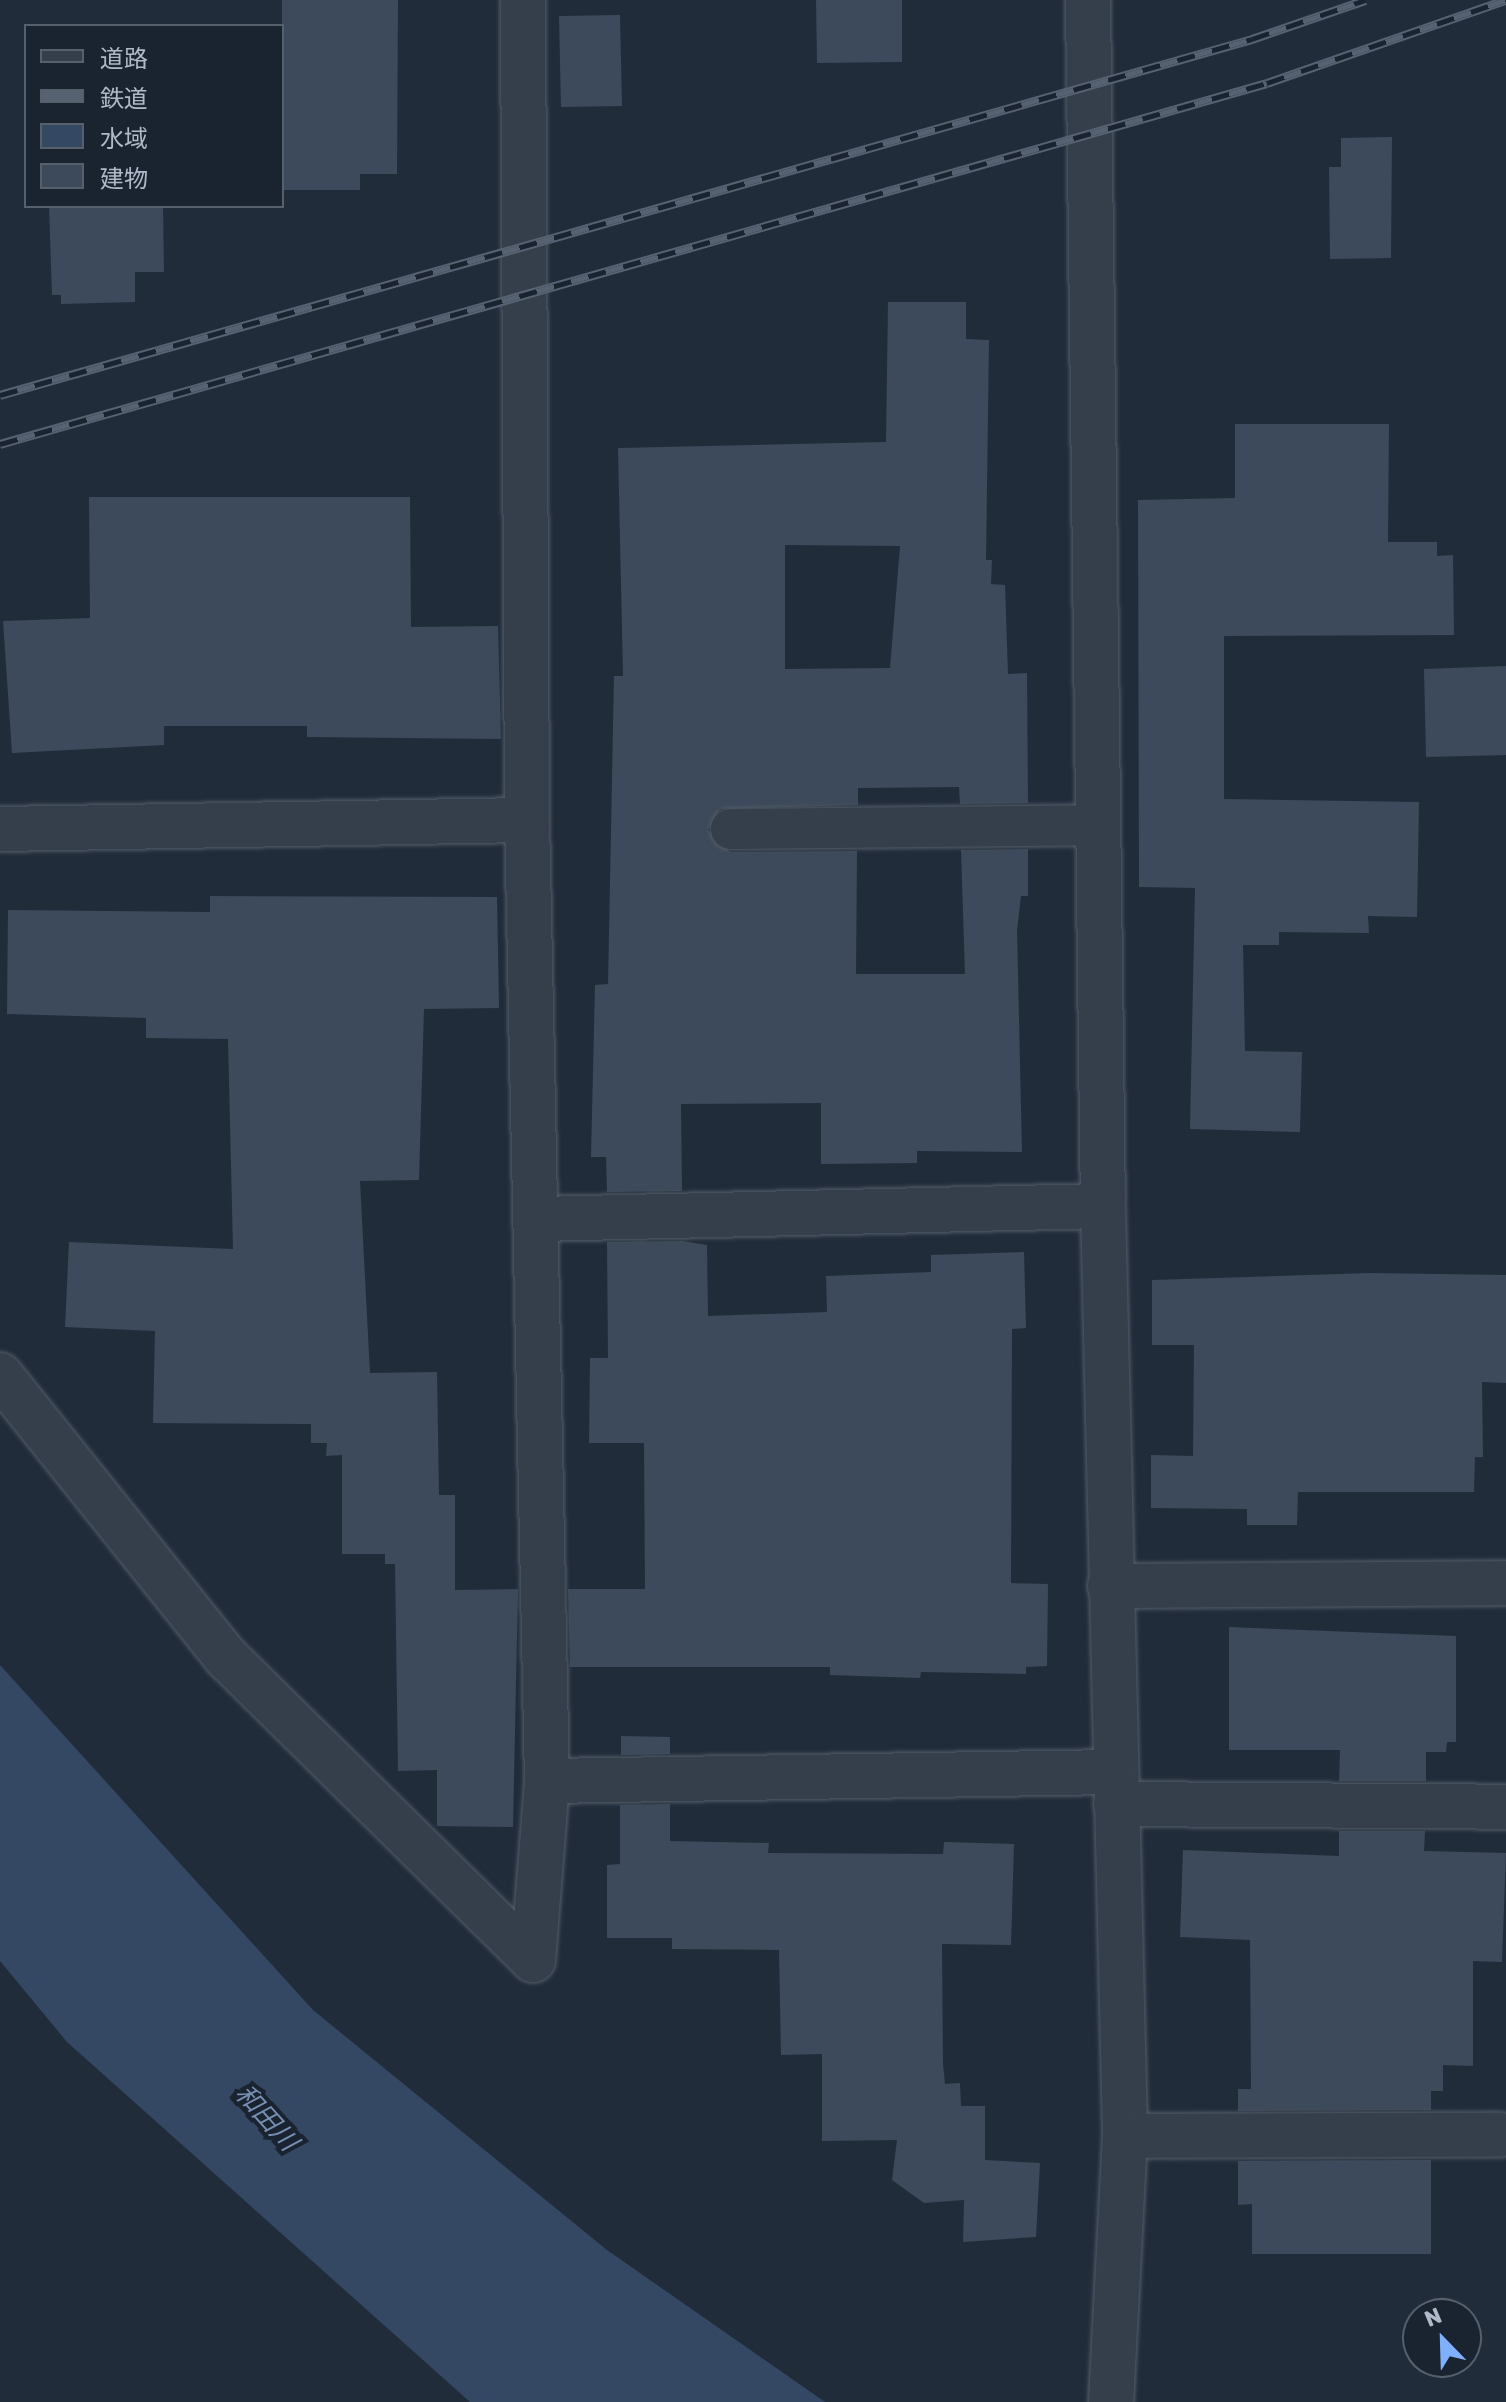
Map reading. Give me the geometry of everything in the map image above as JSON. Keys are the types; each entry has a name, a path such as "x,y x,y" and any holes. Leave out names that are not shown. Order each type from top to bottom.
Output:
{"street":[{"path":"0,1375 226,1657 533,1960 547,1781 538,1219 527,820 523,0"},
{"path":"1088,0 1103,1206 1125,2136 1111,2402"},
{"path":"0,829 527,820"},
{"path":"538,1219 1103,1206"},
{"path":"1110,1586 1506,1583"},
{"path":"547,1781 1115,1788 1506,1807"},
{"path":"1125,2136 1500,2135"}],"lane":[{"path":"731,829 1098,825"}],"water":[{"name":"和田川","path":"0,1665 313,2010 607,2250 825,2402 470,2402 67,2042 0,1961"}],"building":[{"path":"282,0 398,0 397,174 360,174 360,190 284,190"},
{"path":"816,0 902,0 902,62 817,63"},
{"path":"620,15 622,106 561,107 559,16"},
{"path":"1392,137 1391,258 1330,259 1329,167 1341,167 1341,138"},
{"path":"49,208 163,208 164,272 135,272 135,302 61,304 61,295 52,295"},
{"path":"888,302 966,302 966,339 989,340 986,560 992,560 991,584 1005,585 1008,674 1027,673 1028,803 960,804 959,787 858,788 858,805 720,809 708,830 730,852 857,851 856,974 965,974 961,850 1028,849 1028,896 1021,896 1017,931 1022,1152 917,1151 917,1163 821,1164 821,1103 681,1104 682,1191 607,1192 606,1157 591,1157 595,985 608,984 614,676 623,676 618,448 886,442","holes":["785,545 900,546 890,668 785,669"]},
{"path":"1235,424 1389,424 1388,542 1437,542 1437,556 1453,555 1454,635 1224,636 1224,799 1419,802 1417,917 1368,916 1369,933 1279,932 1279,945 1243,945 1245,1051 1302,1052 1300,1132 1190,1129 1195,888 1139,887 1138,500 1235,498"},
{"path":"89,497 410,497 411,627 498,626 501,739 307,737 307,726 164,726 164,745 12,753 3,621 90,618"},
{"path":"1506,666 1506,755 1426,757 1424,669"},
{"path":"210,896 497,897 499,1008 424,1009 419,1180 360,1181 370,1373 437,1372 439,1495 455,1495 455,1590 518,1589 513,1827 437,1826 437,1770 398,1771 395,1564 385,1564 385,1554 342,1554 342,1455 326,1456 327,1443 311,1443 311,1424 153,1423 155,1331 65,1327 69,1242 233,1249 228,1039 146,1038 146,1018 7,1014 8,910 210,912"},
{"path":"682,1241 707,1245 708,1316 827,1312 826,1276 931,1272 931,1255 1024,1252 1026,1328 1012,1329 1011,1583 1048,1584 1047,1666 1026,1667 1026,1674 921,1672 920,1678 830,1675 830,1667 570,1667 568,1589 645,1589 644,1443 589,1443 590,1358 608,1358 607,1242"},
{"path":"1370,1273 1506,1275 1506,1383 1482,1382 1483,1457 1475,1457 1474,1492 1298,1492 1297,1525 1247,1525 1247,1509 1151,1508 1151,1455 1193,1456 1194,1345 1152,1345 1152,1280"},
{"path":"1229,1627 1456,1636 1456,1742 1447,1742 1446,1752 1426,1752 1426,1781 1339,1781 1340,1750 1229,1750"},
{"path":"621,1736 670,1737 670,1754 621,1755"},
{"path":"670,1804 670,1841 769,1843 768,1853 943,1854 944,1842 1014,1844 1011,1945 942,1944 943,2064 945,2084 960,2083 961,2106 985,2106 985,2160 1040,2163 1036,2237 963,2242 964,2200 924,2203 892,2180 897,2140 822,2141 822,2054 781,2055 779,1950 672,1949 672,1938 607,1938 607,1865 620,1864 620,1805"},
{"path":"1339,1831 1425,1831 1424,1851 1506,1853 1502,1962 1473,1961 1473,2066 1443,2065 1443,2091 1431,2091 1431,2110 1238,2111 1238,2089 1251,2089 1250,1940 1180,1937 1183,1850 1339,1856"},
{"path":"1431,2160 1431,2254 1252,2254 1252,2204 1238,2205 1238,2161"}],"railway":[{"path":"0,395 1252,39 1365,0"},
{"path":"0,444 1267,83 1506,0"}]}
